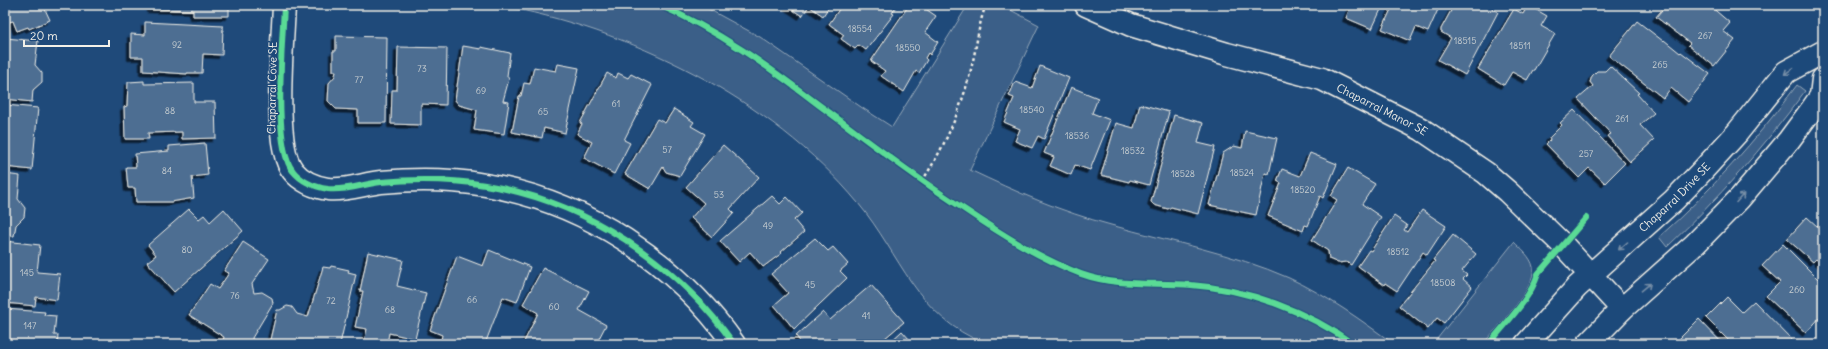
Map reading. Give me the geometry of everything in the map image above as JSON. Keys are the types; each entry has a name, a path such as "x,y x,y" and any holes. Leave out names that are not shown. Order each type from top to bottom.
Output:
{"street":[{"name":"Chaparral Cove SE","path":"284,5 280,136 287,162 298,177 319,187 335,189 379,182 421,179 450,180 507,189 558,206 603,226 642,251 681,284 706,308 734,344"},
{"name":"Chaparral Manor SE","path":"1086,5 1131,25 1227,54 1322,79 1421,129 1486,173 1508,192 1591,274 1622,309"},
{"name":"Chaparral Drive SE","path":"1526,344 1555,311 1591,274 1699,175 1737,132 1786,72 1823,52"},
{"path":"1588,344 1622,309 1695,244 1740,198 1776,156 1812,109 1821,96 1823,79"}],"path":[{"path":"929,186 920,179 940,151 961,100 972,66 979,26 986,5"}],"shaded area":[{"path":"496,5 701,5 760,37 892,127 968,5 1001,5 1039,25 970,170 1057,208 1111,225 1201,248 1267,269 1289,278 1330,300 1394,344 986,344 962,332 942,318 912,283 873,223 858,203 823,165 783,131 740,100 694,73 646,50 596,31 546,16"},
{"path":"1797,85 1805,91 1773,133 1722,192 1667,247 1659,237 1678,220 1732,165"},
{"path":"1514,242 1523,250 1532,263 1533,276 1529,286 1506,318 1483,344 1433,344"}],"building":[{"path":"5,5 43,5 50,20 29,29 28,27 17,31 13,21 5,21"},
{"path":"150,5 229,5 229,16 193,16 193,10 150,9"},
{"path":"830,5 823,16 809,6 802,16 787,6"},
{"path":"842,5 897,5 892,13 894,14 866,50 859,45 855,49 841,39 844,35 829,24"},
{"path":"909,5 920,5 936,16 925,32 938,42 930,55 928,53 925,58 927,60 919,73 916,71 904,92 881,76 885,71 871,61"},
{"path":"1351,5 1383,5 1372,29 1346,18"},
{"path":"1393,5 1440,5 1428,32 1416,27 1410,41 1382,29"},
{"path":"1454,5 1494,5 1492,9 1498,12 1465,75 1438,60 1451,38 1441,32 1441,29"},
{"path":"1528,5 1547,16 1541,26 1555,34 1527,80 1512,72 1504,85 1478,69 1514,9 1523,14"},
{"path":"1666,5 1709,5 1730,23 1723,31 1735,40 1714,66 1688,45 1690,43 1656,17"},
{"path":"1637,21 1710,74 1688,102 1671,88 1663,98 1609,56"},
{"path":"145,22 223,26 222,55 203,54 202,73 187,74 143,71 143,57 131,57 131,34 145,35"},
{"path":"336,36 387,37 386,123 358,123 358,110 336,109 328,101 329,83 335,76 336,71 333,71 333,51 336,51"},
{"path":"5,38 38,41 35,65 42,73 42,82 33,90 32,102 5,99"},
{"path":"463,46 481,49 481,47 510,53 507,76 509,79 503,101 509,102 504,134 474,130 477,110 459,105 455,100"},
{"path":"398,47 447,48 446,105 421,104 421,125 391,124 392,90 397,90"},
{"path":"558,64 579,68 565,133 544,128 542,138 512,132 519,96 521,96 524,83 530,84 534,67 556,71"},
{"path":"1040,66 1069,78 1044,139 1038,136 1032,148 1015,141 1020,129 1004,122 1014,98 1009,96 1015,82 1032,88"},
{"path":"1610,66 1639,93 1637,94 1654,113 1640,125 1654,140 1630,162 1607,136 1611,134 1578,99 1593,86 1590,82 1592,76 1597,71 1605,71"},
{"path":"607,73 616,78 618,73 628,78 631,74 652,85 624,140 630,143 614,174 584,158 592,142 577,134 582,124 580,123"},
{"path":"144,81 144,84 194,83 194,102 215,102 216,138 182,139 182,132 148,133 149,139 125,139 124,107 127,106 128,82"},
{"path":"1071,87 1098,98 1092,113 1110,120 1090,170 1075,165 1071,175 1050,166 1054,157 1044,153"},
{"path":"1140,104 1169,112 1149,185 1101,175 1116,123 1134,128"},
{"path":"5,105 38,108 32,170 5,167"},
{"path":"674,109 694,122 691,126 705,134 680,176 666,172 663,167 650,189 625,174 657,119 665,123"},
{"path":"1574,110 1625,163 1605,183 1589,168 1579,178 1546,144 1550,140 1549,138 1562,125 1560,123"},
{"path":"1174,115 1203,123 1198,143 1215,147 1198,214 1171,207 1168,209 1154,205 1151,202"},
{"path":"1245,131 1277,138 1269,174 1265,173 1256,215 1209,205 1223,153 1234,146 1242,148"},
{"path":"205,143 208,175 192,177 194,198 171,202 136,202 135,188 128,188 126,167 136,167 135,154 169,151 169,146"},
{"path":"723,145 759,177 730,209 734,213 712,237 691,218 704,203 686,187"},
{"path":"1310,153 1337,164 1323,198 1320,196 1308,226 1305,225 1303,231 1268,216 1281,183 1277,181 1282,169 1300,176"},
{"path":"1348,168 1375,184 1362,204 1381,217 1351,265 1346,262 1338,263 1329,259 1328,251 1312,240 1337,200 1331,196"},
{"path":"5,174 20,176 18,199 25,208 24,217 16,225 14,236 5,236"},
{"path":"772,196 780,204 787,197 802,213 794,220 804,232 781,252 782,253 763,267 750,252 739,262 720,241"},
{"path":"189,209 199,219 204,215 210,222 224,209 243,231 174,292 147,262 156,255 148,245"},
{"path":"1422,210 1446,226 1427,255 1423,252 1397,291 1385,283 1384,285 1358,266 1369,250 1371,251 1394,216 1407,225 1404,230 1407,232"},
{"path":"1807,217 1818,227 1823,222 1823,265 1816,259 1813,262 1787,239"},
{"path":"1453,235 1476,254 1462,271 1467,275 1463,279 1472,287 1444,323 1437,318 1428,329 1399,306 1435,261 1433,260"},
{"path":"815,238 828,251 833,247 848,264 840,271 847,278 794,329 774,305 788,293 771,274"},
{"path":"5,241 40,245 37,272 60,274 57,300 36,297 35,306 5,303"},
{"path":"243,242 269,259 252,284 254,293 262,292 272,298 273,303 252,338 253,344 222,344 224,337 189,315 210,284 218,289 229,273 224,271"},
{"path":"1783,244 1823,284 1823,314 1806,333 1766,296 1780,282 1762,266"},
{"path":"489,250 530,267 517,302 503,297 485,344 453,344 441,340 442,335 430,330 457,256 483,266"},
{"path":"368,252 403,260 397,286 426,293 415,339 389,333 387,344 372,344 364,342 367,329 355,327 363,291 360,291"},
{"path":"331,266 349,270 348,272 356,274 340,344 269,344 277,310 287,306 292,307 297,314 308,317 323,267 330,268"},
{"path":"543,268 589,291 579,310 606,325 596,344 523,344 538,313 523,304"},
{"path":"871,285 904,322 878,344 802,344 796,336 823,312 830,320"},
{"path":"1727,297 1742,312 1754,301 1796,344 1732,344 1706,318"},
{"path":"5,309 45,312 44,315 56,316 54,335 58,335 57,344 5,344"},
{"path":"1699,319 1723,344 1682,344 1678,340"},
{"path":"902,331 916,344 888,344"}],"cycle path":[{"path":"284,5 280,92 281,117 283,139 287,158 296,175 318,187 328,189 348,188 394,181 433,180 459,182 485,185 522,193 558,205 592,221 625,240 656,262 685,287 711,314 734,344"},
{"path":"659,5 702,26 742,50 945,197 1006,236 1050,261 1081,274 1108,281 1212,287 1255,297 1316,321 1353,344"},
{"path":"1489,344 1523,302 1538,274 1586,218"}]}
